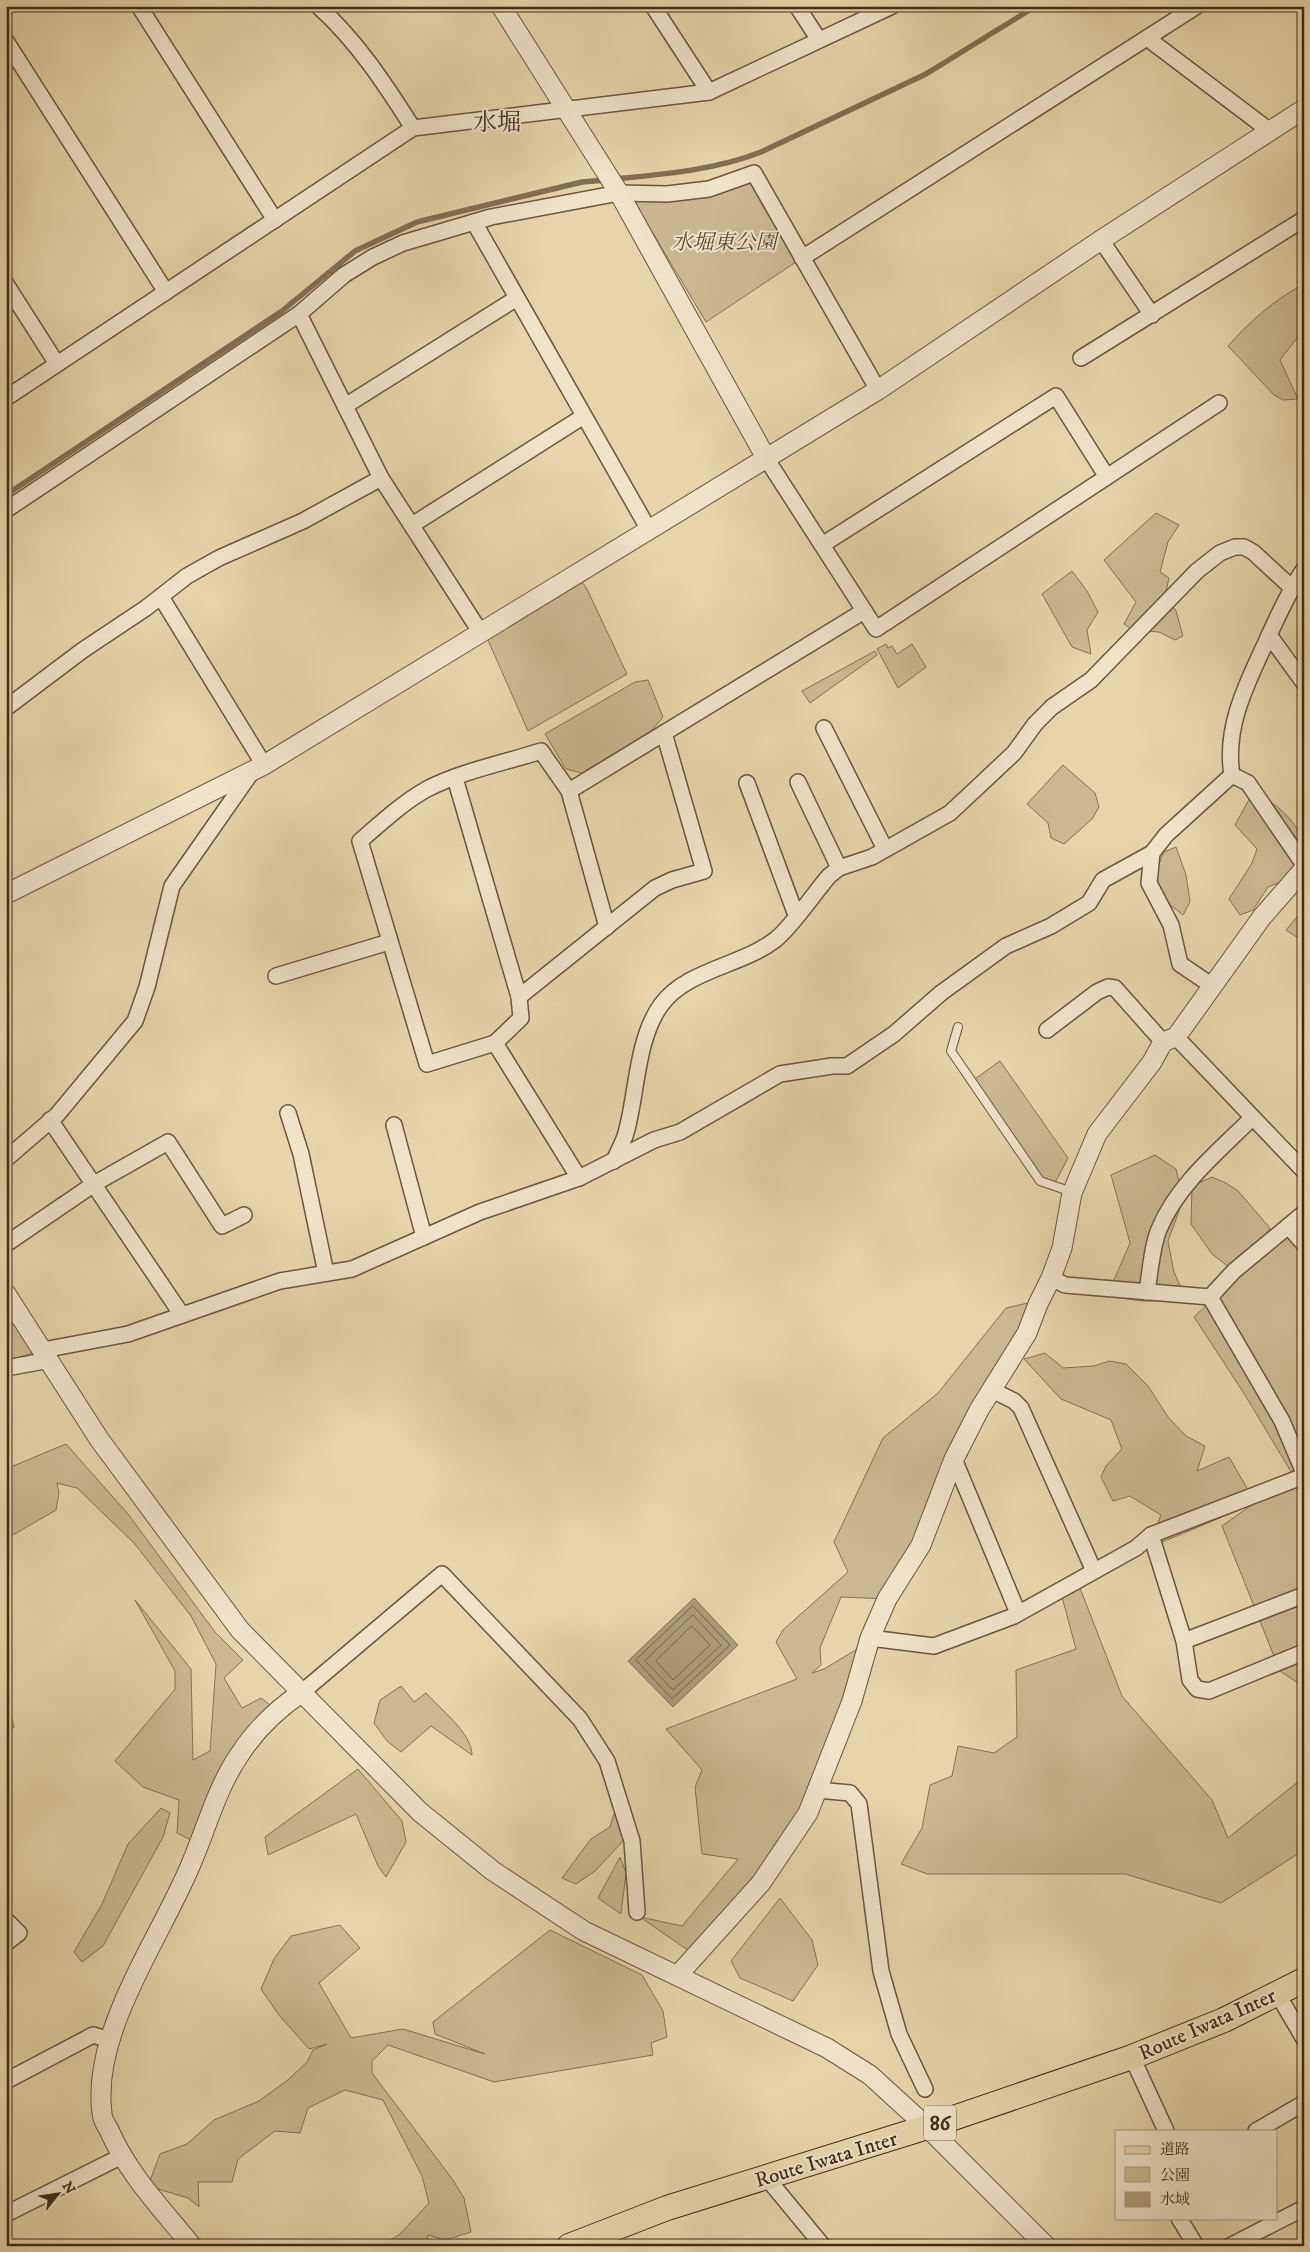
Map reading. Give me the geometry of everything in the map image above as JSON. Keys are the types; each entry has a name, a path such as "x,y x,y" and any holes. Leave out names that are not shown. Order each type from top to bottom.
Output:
{"main road":[{"name":"Route Iwata Inter","path":"569,2246 667,2208 927,2127 1132,2058 1224,2020 1304,1980"}],"street":[{"path":"139,6 275,220"},
{"path":"318,6 339,25 379,73 413,128"},
{"path":"501,6 617,190 766,458 876,630 1219,403"},
{"path":"653,6 709,92"},
{"path":"797,6 819,40"},
{"path":"6,398 413,128 709,92 892,6"},
{"path":"802,258 1197,6"},
{"path":"1147,38 1270,131"},
{"path":"6,41 166,292"},
{"path":"6,894 258,769 878,390 1101,240 1304,109"},
{"path":"6,510 299,314 344,275 373,257 403,243 474,222 617,190 667,194 709,189 754,173 878,390"},
{"path":"1081,358 1152,316 1304,218"},
{"path":"474,222 649,530"},
{"path":"1101,240 1152,316"},
{"path":"6,284 57,364"},
{"path":"345,406 517,298"},
{"path":"299,314 381,478 481,633"},
{"path":"822,545 1056,396 1108,477"},
{"path":"412,525 584,416"},
{"path":"6,708 187,576 219,558 303,522 381,478"},
{"path":"614,1161 627,1131 638,1070 649,1029 660,1005 680,985 747,957 777,939 829,876 839,868 872,857 950,813 1014,753 1035,724 1052,707 1091,680 1197,571 1220,553 1235,547 1244,547 1253,552 1291,587"},
{"path":"1232,775 1230,759 1235,718 1243,692 1291,587 1304,569"},
{"path":"161,596 258,769"},
{"path":"569,791 864,611"},
{"path":"1269,635 1304,683"},
{"path":"824,728 885,849"},
{"path":"520,997 655,888 672,880 704,871 664,732"},
{"path":"455,778 520,997 521,1018 495,1043 427,1064 360,841 399,808 427,790 455,778 541,751 569,791 607,927"},
{"path":"6,1159 50,1120 84,1084 135,1021 147,987 172,886 258,769"},
{"path":"6,1368 47,1355 128,1334 280,1281 352,1269 480,1212 579,1178 654,1140 680,1132 780,1074 832,1066 847,1066 894,1034 941,993 1006,946 1051,926 1089,903 1103,880 1152,853 1173,828 1232,775"},
{"path":"1232,775 1248,783 1304,865"},
{"path":"798,782 839,868"},
{"path":"747,783 796,915"},
{"path":"1152,853 1149,882 1171,925 1180,964 1212,985"},
{"path":"678,1975 761,1883 808,1813 852,1702 870,1638 887,1599 922,1545 954,1459 992,1390 1028,1333 1062,1248 1072,1192 1097,1134 1262,917 1304,869"},
{"path":"276,976 390,942"},
{"path":"1048,1030 1097,992 1108,986 1115,988 1304,1170"},
{"path":"495,1043 579,1178"},
{"path":"288,1113 301,1154 326,1273"},
{"path":"1147,1292 1159,1228 1174,1202 1194,1176 1252,1118"},
{"path":"50,1120 182,1315"},
{"path":"394,1125 424,1237"},
{"path":"6,1244 94,1184 168,1142 222,1226 244,1215"},
{"path":"1210,1297 1234,1271 1304,1213"},
{"path":"1288,1226 1304,1244"},
{"path":"1051,1278 1065,1285 1210,1297"},
{"path":"6,1294 47,1355 99,1439 234,1622 301,1693 420,1812 494,1871 584,1931 827,2048 870,2075 927,2127 1046,2246"},
{"path":"870,1638 934,1646 1018,1613 1136,1548 1151,1535 1304,1474 1282,1421 1210,1297"},
{"path":"992,1390 1014,1401 1021,1408 1094,1571"},
{"path":"954,1459 1018,1613"},
{"path":"1151,1535 1184,1642 1190,1680 1197,1689 1210,1690 1304,1652"},
{"path":"192,2246 150,2196 122,2156 102,2114 102,2078 117,2017 191,1864 213,1806 239,1755 259,1728 277,1710 301,1693 442,1574 580,1719 607,1761 632,1841 637,1912"},
{"path":"1184,1642 1304,1595"},
{"path":"817,1790 850,1793 859,1804 882,1972 899,2034 925,2089"},
{"path":"6,1920 19,1933 6,1943"},
{"path":"1277,1993 1304,2039"},
{"path":"6,2081 93,2035 110,2040"},
{"path":"1132,2058 1166,2130"},
{"path":"1258,2130 1304,2103"},
{"path":"6,2214 122,2156"},
{"path":"766,2177 823,2246"},
{"path":"1230,2246 1304,2208"},
{"path":"1180,2220 1196,2246"}],"lane":[{"path":"958,1027 951,1051 1040,1181 1072,1192"}],"green space":[{"name":"水堀東公園","path":"754,173 802,258 706,322 629,193 697,190"},
{"path":"1304,284 1304,338 1297,338 1280,360 1298,399 1283,400 1274,395 1228,346 1263,312"},
{"path":"1156,513 1179,525 1168,542 1160,572 1169,578 1165,596 1176,611 1183,636 1175,640 1159,632 1133,630 1124,624 1136,602 1104,560"},
{"path":"1072,571 1087,591 1098,612 1087,630 1091,654 1072,647 1042,594"},
{"path":"577,574 587,589 627,674 528,731 484,631"},
{"path":"886,644 888,648 892,646 897,654 912,644 926,667 898,688 877,649"},
{"path":"875,651 877,655 810,703 802,691"},
{"path":"648,680 663,717 651,731 582,773 566,769 545,734 635,682"},
{"path":"1063,765 1095,793 1099,807 1092,819 1064,844 1051,838 1048,823 1027,804"},
{"path":"1252,794 1278,807 1292,822 1302,839 1305,853 1304,891 1289,879 1268,887 1253,910 1240,915 1229,899 1252,863 1257,849 1235,825"},
{"path":"1176,847 1186,875 1190,902 1183,915 1164,900 1155,873 1164,852"},
{"path":"1304,910 1304,942 1286,930"},
{"path":"1000,1061 1068,1158 1051,1190 972,1081"},
{"path":"1155,1155 1176,1169 1183,1200 1168,1241 1174,1272 1187,1301 1142,1301 1107,1296 1130,1243 1111,1175"},
{"path":"1212,1177 1238,1191 1269,1227 1270,1240 1239,1256 1234,1271 1212,1254 1191,1224 1192,1186"},
{"path":"1304,1213 1304,1687 1280,1671 1222,1526 1253,1504 1148,1548 1161,1515 1130,1496 1113,1501 1101,1477 1106,1466 1122,1449 1111,1420 1061,1399 1024,1359 1045,1353 1063,1368 1094,1366 1109,1361 1126,1364 1148,1386 1168,1417 1186,1436 1205,1446 1197,1471 1229,1457 1255,1502 1293,1475 1245,1395 1194,1317"},
{"path":"6,1294 43,1350 6,1361"},
{"path":"1045,1299 887,1599 841,1597 820,1648 821,1665 812,1673 824,1669 869,1642 817,1790 766,1867 689,1951 640,1917 682,1926 738,1859 702,1854 695,1787 702,1770 666,1729 797,1679 776,1642 783,1630 848,1572 834,1542 883,1438 938,1393 1006,1308"},
{"path":"66,1444 128,1514 215,1632 243,1660 224,1678 242,1708 261,1698 277,1710 210,1799 199,1844 177,1833 179,1800 143,1787 115,1761 175,1689 175,1671 135,1600 191,1669 193,1760 210,1751 216,1664 191,1616 134,1543 77,1488 57,1483 59,1493 56,1510 6,1539 6,1469"},
{"path":"1080,1588 1122,1696 1212,1800 1228,1838 1304,1777 1304,1850 1221,1903 1125,1874 927,1874 901,1864 922,1828 930,1785 952,1776 958,1746 994,1753 1017,1737 1016,1670 1076,1649 1062,1597"},
{"path":"401,1686 414,1702 426,1693 467,1738 472,1755 431,1726 401,1752 387,1741 374,1723 380,1700"},
{"path":"6,1696 14,1727 6,1734"},
{"path":"358,1769 402,1821 406,1842 386,1877 378,1866 356,1814 268,1855 265,1837"},
{"path":"161,1808 170,1813 163,1837 103,1946 82,1962 74,1952 102,1904 128,1844"},
{"path":"615,1811 624,1815 625,1839 595,1871 576,1884 562,1878 591,1839 610,1827"},
{"path":"620,1857 626,1873 621,1914 598,1898"},
{"path":"780,1898 812,1940 818,1965 793,2001 740,1978 731,1961"},
{"path":"340,1925 360,1948 319,1983 351,2038 403,2029 485,2054 435,2034 433,2022 550,1930 642,1975 663,2011 667,2037 651,2043 653,2055 494,2082 388,2045 372,2061 372,2073 453,2180 464,2198 471,2232 445,2240 428,2235 426,2246 381,2246 400,2234 429,2203 422,2176 383,2100 345,2090 308,2108 300,2133 275,2131 238,2159 232,2182 198,2182 199,2207 188,2198 148,2186 160,2154 187,2144 214,2120 259,2101 289,2079 307,2062 313,2050 327,2044 309,2049 279,2015 261,1989 274,1959 291,1936"}],"water":[{"path":"694,1598 738,1645 673,1707 628,1661"}],"waterway":[{"path":"615,179 708,167 761,152 926,74 1036,6"},
{"path":"6,495 282,311 355,251 417,222 582,182 606,180"}],"district":[{"name":"水堀","path":"497,122"}]}
